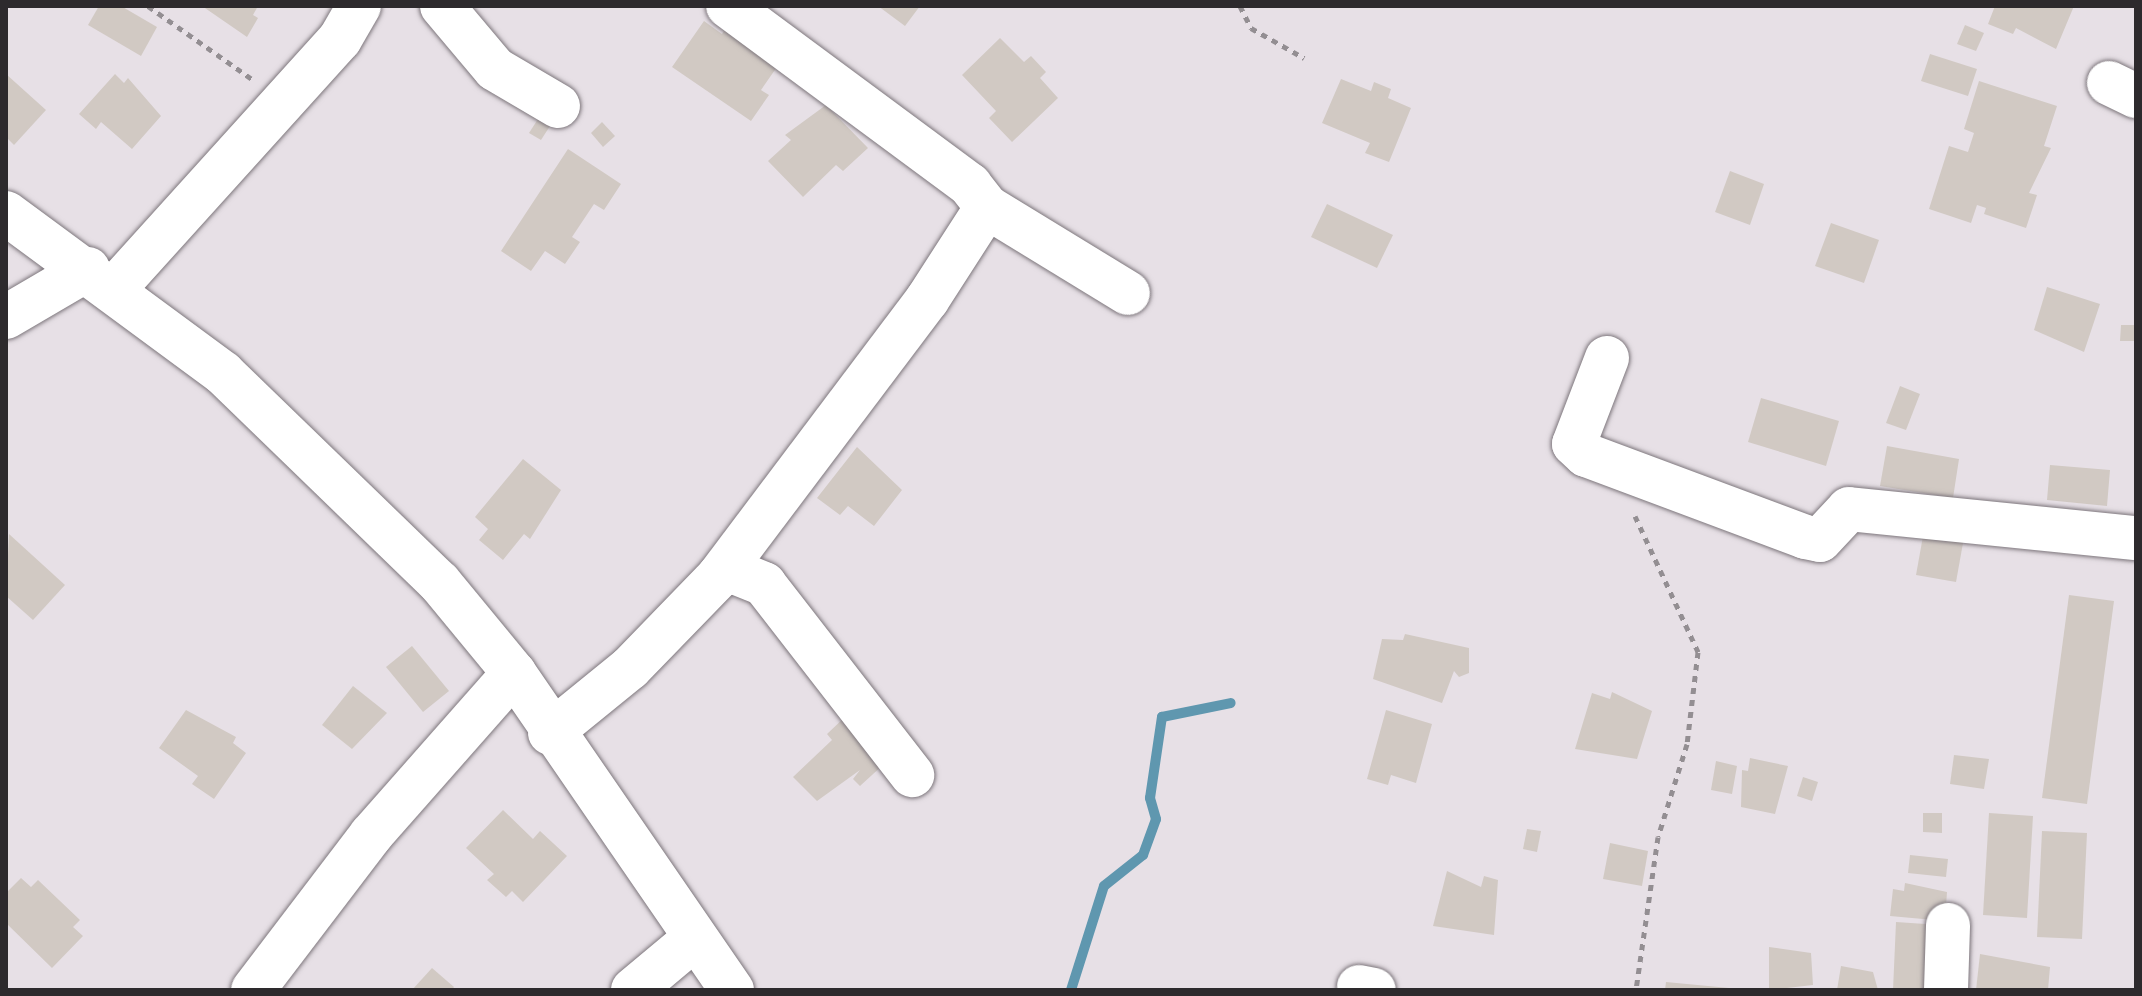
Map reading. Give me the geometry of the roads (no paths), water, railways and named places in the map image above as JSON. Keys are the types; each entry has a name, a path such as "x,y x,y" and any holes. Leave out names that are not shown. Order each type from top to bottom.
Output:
{"street":[{"path":"6,317 101,279 283,101 340,39 359,6"},
{"path":"442,6 495,69 558,106"},
{"path":"728,6 970,185 987,207 1128,293"},
{"path":"550,733 630,668 719,576 927,300 987,207"},
{"path":"6,213 101,279 223,373 397,538 514,673 550,733 732,990"},
{"path":"1607,358 1574,444 1616,466 1820,540 1849,509 2136,538"},
{"path":"719,576 732,571 764,584 912,775"},
{"path":"253,990 371,835 514,673"},
{"path":"1946,990 1948,925"},
{"path":"633,990 694,939"}],"waterway":[{"path":"1071,990 1104,886 1143,855 1156,819 1150,798 1162,717 1231,703"}]}
